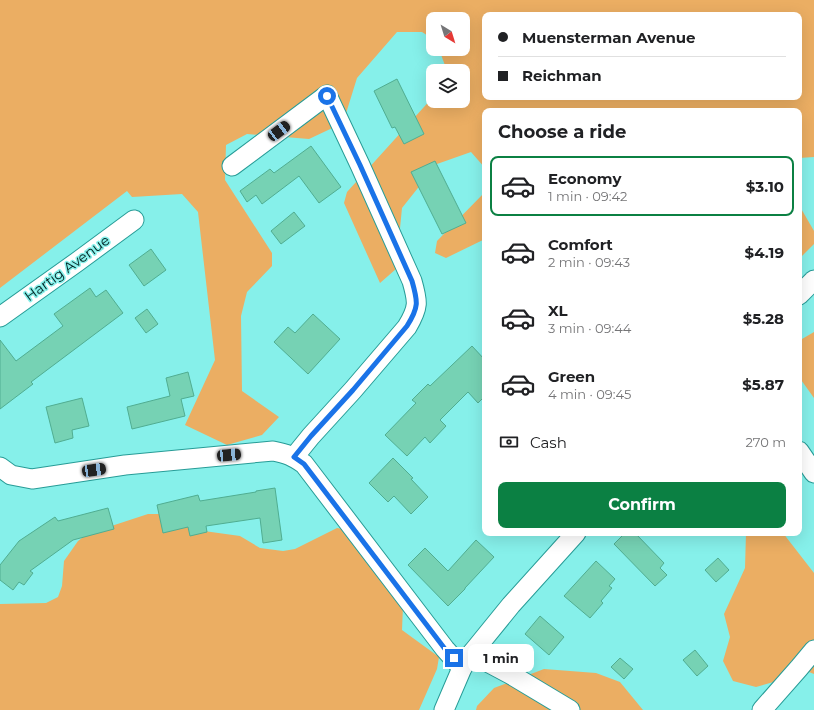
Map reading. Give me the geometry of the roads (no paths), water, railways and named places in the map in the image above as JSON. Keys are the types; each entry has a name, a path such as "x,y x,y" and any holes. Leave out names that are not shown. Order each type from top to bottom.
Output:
{"street":[{"path":"232,166 327,96 360,165 412,281 415,292 417,303 414,315 407,326 294,457"},
{"name":"Hartig Avenue","path":"0,317 134,220"},
{"path":"802,292 814,280"},
{"path":"0,467 11,474 32,479 125,465 273,451 288,454 304,464 445,649 467,661 478,657 510,674 570,710"},
{"path":"802,455 814,473"},
{"path":"444,710 467,661 511,606 573,536"},
{"path":"762,710 814,650"}]}
